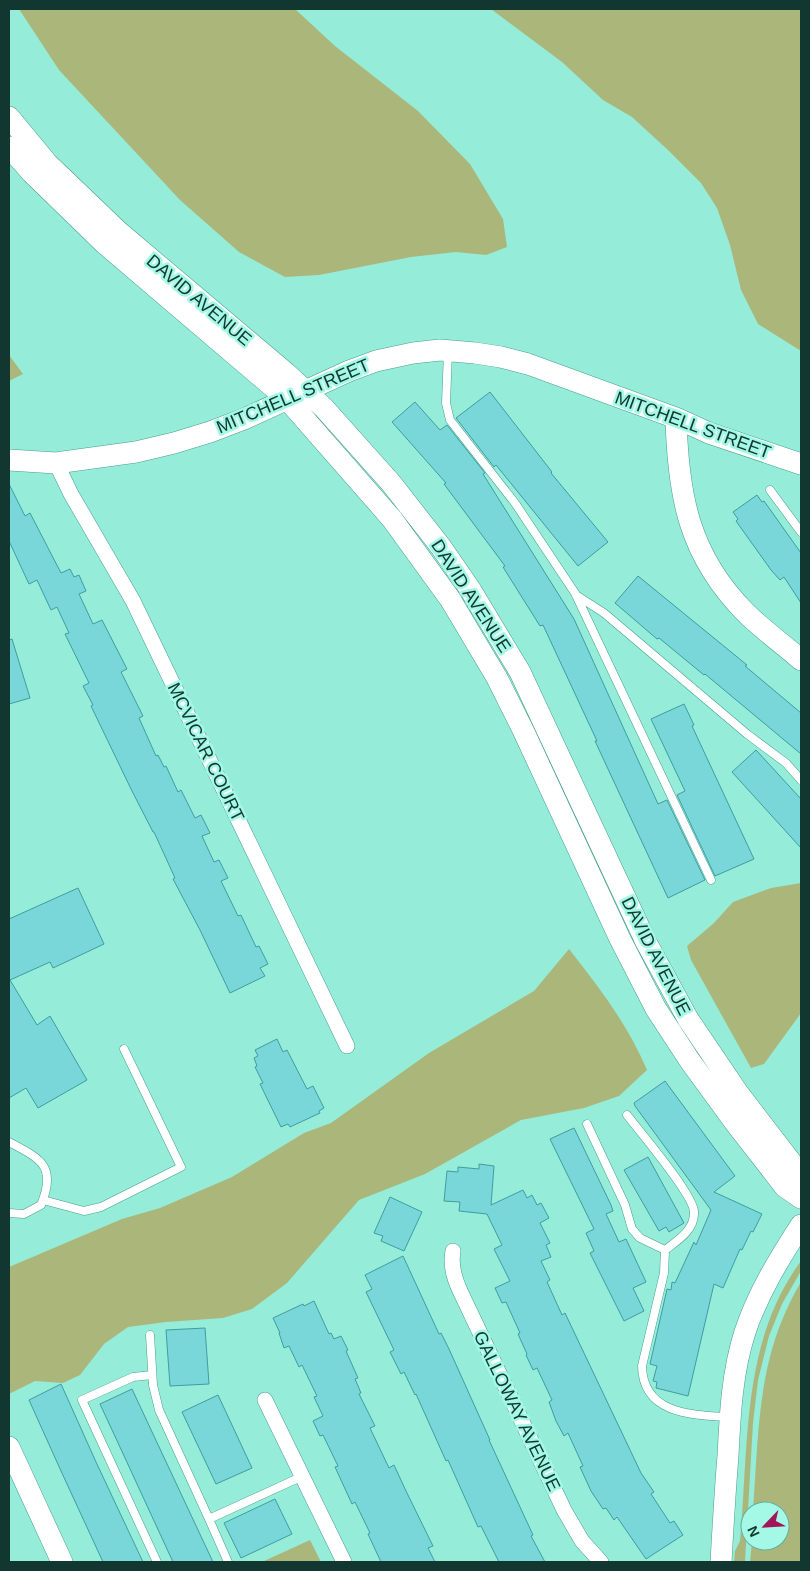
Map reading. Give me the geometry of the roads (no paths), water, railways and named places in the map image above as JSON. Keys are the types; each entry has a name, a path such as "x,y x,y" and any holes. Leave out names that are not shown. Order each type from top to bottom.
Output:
{"main road":[{"name":"DAVID AVENUE","path":"9,117 47,163 296,395 392,519 450,599 510,703 620,939 656,1009 690,1061 736,1124 785,1186 801,1198"},
{"name":"DAVID AVENUE","path":"9,147 32,173 105,244 296,395 343,428 391,483 441,546 470,589 520,672 646,942 688,1019 738,1093 801,1175"},
{"name":"MITCHELL STREET","path":"9,460 56,463 136,452 174,443 210,432 376,361 413,353 448,351 484,354 528,364 676,418 709,433 801,464"},
{"path":"676,418 678,463 683,499 692,530 702,551 716,576 741,608 801,660"},
{"path":"721,1562 730,1417 738,1357 750,1320 765,1285 801,1225"},
{"path":"9,1449 62,1562"}],"street":[{"name":"MCVICAR COURT","path":"56,463 71,494 134,601 347,1046"},
{"name":"GALLOWAY AVENUE","path":"454,1251 452,1257 453,1274 466,1304 564,1510 582,1541 601,1562"},
{"path":"265,1400 344,1562"}],"lane":[{"path":"448,351 446,403 450,420 515,503 575,594 711,880"},
{"path":"770,490 801,532"},
{"path":"575,594 604,614 747,734 786,762 801,780"},
{"path":"43,1200 84,1211 101,1207 181,1167 124,1049"},
{"path":"628,1115 689,1195 693,1205 694,1212 690,1227 677,1241 665,1250"},
{"path":"587,1124 625,1205 632,1229 640,1238 665,1250"},
{"path":"9,1142 35,1157 42,1164 47,1172 48,1182 41,1205 24,1214 9,1213"},
{"path":"665,1250 664,1273 642,1366 645,1382 653,1397 662,1406 704,1416 730,1417"},
{"path":"150,1335 154,1396 228,1562"},
{"path":"152,1375 134,1376 82,1400 157,1562"},
{"path":"209,1519 303,1476"}]}
